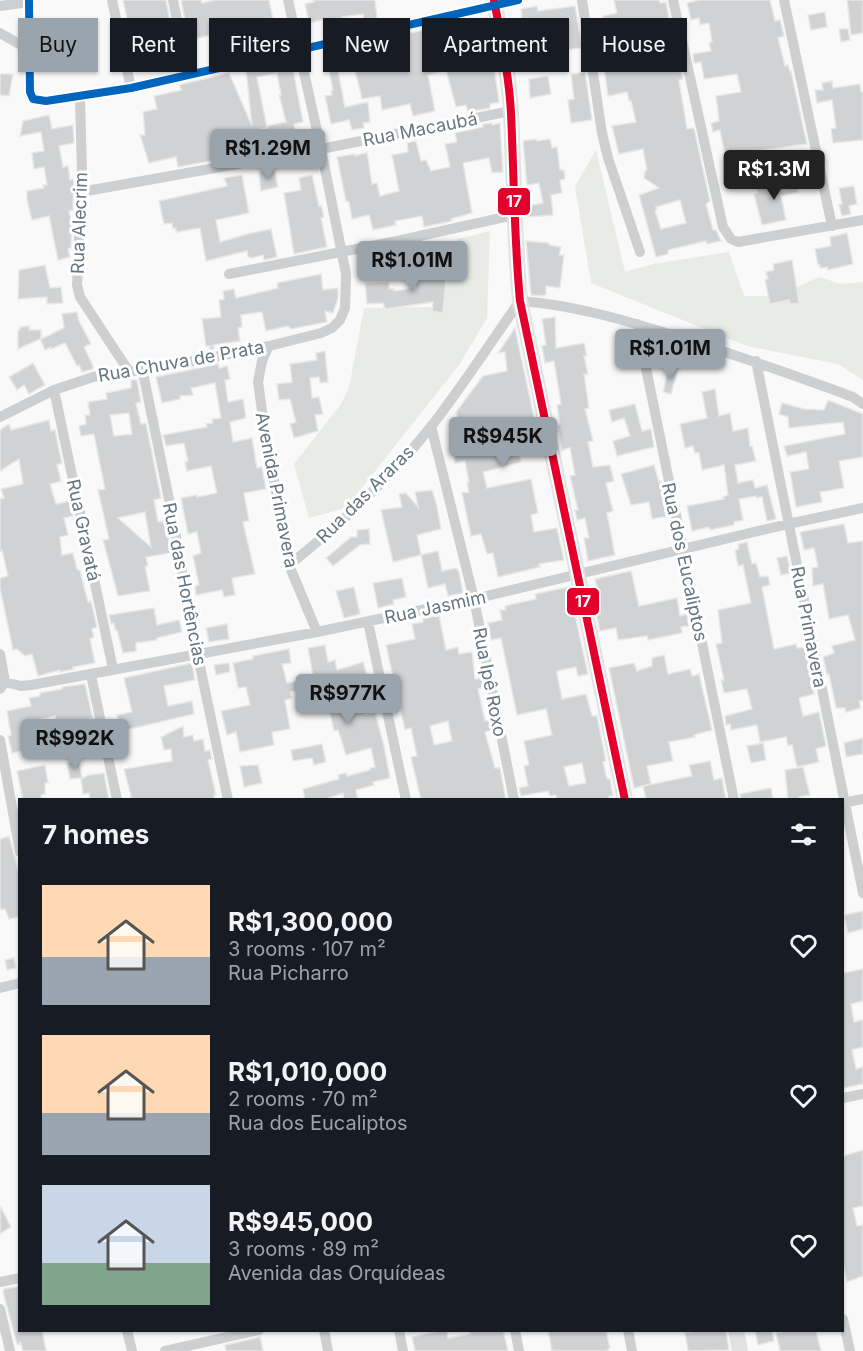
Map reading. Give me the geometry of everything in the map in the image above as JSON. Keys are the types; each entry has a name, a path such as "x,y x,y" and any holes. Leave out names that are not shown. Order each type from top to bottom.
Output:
{"street":[{"path":"111,0 131,88"},
{"path":"173,0 188,74"},
{"path":"288,0 292,18"},
{"path":"311,45 495,3 518,0"},
{"path":"582,0 602,133 608,158 640,252"},
{"path":"674,0 723,227 731,239 738,242 863,220"},
{"path":"784,0 832,226"},
{"path":"0,6 29,1 29,18"},
{"path":"495,3 511,111 515,248 520,301 625,798"},
{"path":"0,33 18,43"},
{"path":"29,72 30,96 33,99 46,101 80,98 209,69"},
{"path":"305,72 342,252"},
{"name":"Rua Alecrim","path":"80,98 81,192 77,285 84,303 128,370"},
{"name":"Rua Macaubá","path":"81,192 511,111"},
{"path":"229,274 514,215"},
{"name":"Rua Chuva de Prata","path":"0,417 54,390 93,377 128,370 169,366 269,346 332,328 340,320 346,295 346,274 342,252"},
{"path":"520,301 566,306 637,324 756,361 853,397 863,404"},
{"name":"Rua das Araras","path":"290,565 348,515 396,468 431,426 520,301"},
{"name":"Rua dos Eucaliptos","path":"637,324 734,798"},
{"name":"Avenida Primavera","path":"269,346 262,361 258,382 259,396 290,565 317,633"},
{"name":"Rua Primavera","path":"756,361 843,798"},
{"name":"Rua das Hortências","path":"142,368 228,798"},
{"name":"Rua Gravatá","path":"54,390 113,669"},
{"name":"Rua Ipê Roxo","path":"431,426 474,599 514,798"},
{"name":"Rua Jasmim","path":"2,686 31,685 91,675 198,653 317,633 474,599 683,548 863,508"},
{"path":"368,621 406,798"},
{"path":"0,654 2,686"},
{"path":"91,675 117,798"},
{"path":"0,740 18,841"},
{"path":"844,803 863,799"},
{"name":"Rua Primavera","path":"844,803 863,893"},
{"path":"0,988 18,984"},
{"path":"844,1098 863,1094"},
{"path":"0,1282 18,1278"},
{"path":"0,1309 10,1351"},
{"path":"844,1324 850,1351"},
{"path":"127,1332 132,1351"},
{"path":"165,1351 251,1332"},
{"path":"324,1332 328,1351"},
{"path":"399,1332 403,1351"},
{"path":"515,1332 519,1351"},
{"path":"628,1332 632,1351"},
{"path":"736,1332 740,1351"}],"shaded area":[{"path":"596,150 625,272 653,264 729,252 744,296 777,296 819,277 841,284 863,282 863,380 838,364 747,346 591,283 575,186"},
{"path":"490,231 487,318 459,365 346,508 309,518 294,464 341,404 349,388 364,308 441,307 458,239"}],"building":[{"path":"123,0 166,0 170,18 127,18"},
{"path":"181,0 201,0 202,3 215,0 269,0 273,18 209,18 209,36 197,38 197,18 185,18"},
{"path":"313,0 375,0 377,18 363,18 363,14 342,18 323,18 311,23 305,4 314,2"},
{"path":"614,0 659,0 660,3 666,2 669,18 603,18 603,16 617,13"},
{"path":"699,0 770,0 775,21 780,20 784,36 778,38 785,66 788,65 791,71 807,144 725,155 720,130 713,132 711,123 719,121 716,96 741,92 737,74 704,79 701,62 694,63 693,54 711,51 709,43 712,42 709,23 700,25 699,18 691,20 687,3"},
{"path":"847,0 863,0 863,33 851,35"},
{"path":"537,6 538,11 575,6 581,48 569,50 569,18 522,18 521,9"},
{"path":"825,12 827,27 811,30 808,15"},
{"path":"839,29 848,29 850,40 841,42"},
{"path":"422,31 422,72 439,72 428,75 435,111 413,116 410,104 382,110 380,96 362,99 355,72 410,72 410,33"},
{"path":"246,72 294,72 303,122 294,124 297,139 277,143 275,136 270,137 267,126 286,122 279,95 281,95 277,73 257,77 267,128 250,131 253,142 237,146 235,135 218,139 221,159 178,167 176,157 149,163 140,135 145,135 143,112 157,109 154,96 182,90 179,85 229,73 252,126"},
{"path":"329,72 338,72 345,107 368,102 370,122 363,123 364,128 352,130 349,120 331,124 325,96 332,95"},
{"path":"447,72 495,72 499,102 490,104 490,108 468,112 466,105 456,107"},
{"path":"585,72 592,120 571,123 568,100 574,99 571,74"},
{"path":"605,72 681,72 683,79 679,80 687,129 694,128 710,201 706,204 713,230 716,230 721,241 707,244 706,241 668,250 668,254 656,257 639,195 659,188 644,178 647,170 643,149 619,154 612,126 636,122 627,92 608,96","holes":["680,200 686,223 661,229 655,211 656,207"]},
{"path":"0,74 13,74 9,96 0,95"},
{"path":"548,76 551,94 530,98 529,79"},
{"path":"832,81 833,88 860,84 861,92 863,92 863,140 833,143 831,129 836,128 832,100 817,103 815,90 823,90 822,83"},
{"path":"49,115 52,129 73,125 74,143 59,146 63,167 68,166 70,180 74,179 73,210 69,211 72,224 71,248 68,249 70,257 58,260 49,216 32,220 27,200 27,191 44,188 43,185 47,185 44,167 34,169 32,153 44,151 41,132 20,136 23,121"},
{"path":"492,123 492,125 500,123 503,172 492,173 489,158 463,163 472,213 451,219 452,221 424,227 422,216 395,221 396,225 373,230 369,215 352,219 337,157 355,154 355,156 367,152 372,184 377,183 380,196 399,191 392,155 408,152 407,143 416,141 421,161 426,160 431,171 450,167 445,144 457,142 455,133"},
{"path":"536,139 537,141 550,139 552,148 557,147 560,170 564,170 565,179 560,180 562,193 551,195 553,215 529,217 528,206 543,203 539,183 527,185 523,141"},
{"path":"274,169 278,187 261,191 259,172"},
{"path":"242,175 249,213 216,220 220,242 271,229 277,257 264,260 263,255 252,258 248,257 247,251 206,261 200,228 176,232 172,223 164,224 159,201 227,186 224,178"},
{"path":"312,175 324,217 321,218 327,247 294,254 284,193 301,190 299,178"},
{"path":"796,179 798,192 781,196 786,220 762,225 754,194 758,193 757,188"},
{"path":"854,186 857,204 849,206 851,214 842,216 839,205 842,204 839,188"},
{"path":"847,233 853,264 828,270 827,267 820,268 815,249 831,246 830,237"},
{"path":"526,241 549,243 549,245 561,247 559,255 564,255 560,288 546,286 546,294 543,296 531,295"},
{"path":"792,260 799,303 790,304 789,300 770,304 765,280 768,279 766,272 774,270 773,264"},
{"path":"45,265 50,288 61,287 63,303 47,304 47,297 18,299 19,270"},
{"path":"449,269 443,313 432,311 433,302 385,309 383,303 367,304 365,283 389,282 389,289 394,289 394,291 415,288 414,273"},
{"path":"321,274 323,290 338,288 338,298 333,313 325,311 327,322 266,331 262,312 241,315 242,327 238,328 240,341 213,345 214,349 208,351 211,346 206,346 202,319 221,317 219,300 224,299 223,291 234,289 236,298 278,288 277,283"},
{"path":"77,312 91,344 84,347 93,369 82,372 65,343 45,350 40,339 18,349 20,327 29,326 29,330 41,330 41,339 64,328 62,314"},
{"path":"555,317 556,348 584,343 588,374 584,374 589,408 585,409 593,441 588,442 593,467 610,465 614,481 606,483 613,511 607,513 615,555 588,561 584,538 589,538 585,518 577,520 575,510 578,510 570,476 575,475 570,448 562,450 557,425 560,424 557,405 561,404 554,361 545,363 542,346 546,345 542,319"},
{"path":"515,328 539,441 517,445 521,462 483,472 487,488 531,479 538,513 531,515 534,532 557,528 564,560 539,564 540,567 498,577 493,553 487,554 481,534 471,536 462,493 469,492 467,483 469,482 465,461 455,463 452,433 461,431 456,412 483,376 507,371 505,352 498,353"},
{"path":"325,351 328,382 320,383 319,377 310,378 312,398 319,397 323,414 315,415 318,431 294,438 290,424 296,422 290,399 279,400 277,384 292,382 290,364 317,360 316,353"},
{"path":"33,363 45,385 29,394 24,385 17,390 9,377"},
{"path":"218,364 219,368 227,366 228,369 230,379 225,380 228,402 243,399 246,418 230,422 233,442 252,438 257,468 262,467 266,489 244,493 249,521 243,522 255,574 232,578 235,595 224,597 222,590 196,595 195,586 199,585 193,556 201,553 197,532 188,534 181,498 217,493 211,466 187,471 185,462 188,461 184,443 166,446 163,435 207,427 206,424 213,423 212,419 221,418 215,383 191,388 193,395 180,396 180,399 162,403 156,377"},
{"path":"669,366 678,368 671,394 663,392"},
{"path":"131,380 137,380 141,402 136,403 141,424 146,423 161,498 154,500 158,522 165,521 171,553 146,557 148,566 145,566 150,591 118,596 103,540 109,539 98,490 105,489 94,434 81,436 79,426 86,424 85,415 90,415 88,402 107,399 106,393 131,388","holes":["129,413 132,434 114,436 110,415","145,512 151,547 118,518"]},
{"path":"715,389 719,416 730,413 733,431 748,428 750,446 752,446 756,461 735,465 738,483 753,480 755,488 767,485 776,519 767,521 762,497 757,498 756,496 739,499 743,520 734,522 734,525 692,531 687,506 724,499 723,497 728,495 724,465 702,470 699,453 695,453 693,446 685,448 680,424 707,418 702,392"},
{"path":"828,400 863,414 863,457 839,461 844,488 820,492 822,502 796,507 790,472 809,469 806,452 787,456 784,446 845,434 843,422 789,428 788,417 779,414 782,403 804,409 824,410"},
{"path":"635,404 642,431 651,429 654,447 617,456 613,441 630,436 624,418 612,422 609,410"},
{"path":"49,420 51,431 55,430 62,463 57,465 61,481 50,484 56,504 70,501 73,516 64,518 68,535 60,537 62,555 73,553 88,602 91,601 97,627 92,629 94,637 90,639 95,663 38,676 32,654 25,656 17,649 13,650 0,588 0,578 8,576 2,550 0,551 0,499 4,498 1,489 23,484 19,459 0,471 0,430 9,424 11,430"},
{"path":"654,465 659,482 661,481 669,516 652,519 649,502 631,505 621,474"},
{"path":"432,490 441,529 417,535 421,555 393,562 381,510 402,507 399,494 406,493 418,507 415,492"},
{"path":"844,524 848,543 863,541 863,701 859,701 861,708 846,712 845,708 836,708 823,657 834,653 832,646 855,640 848,615 829,619 823,584 813,586 812,568 818,567 814,548 804,550 800,532"},
{"path":"369,529 370,544 360,545 333,566 326,558 351,537 357,537 357,530"},
{"path":"747,542 752,564 756,563 760,577 768,576 770,585 762,587 774,649 796,644 797,648 804,647 814,694 799,698 803,716 819,712 826,746 816,749 819,762 797,767 792,745 788,746 786,737 760,742 757,725 731,730 730,724 726,725 725,716 752,709 747,689 724,693 721,680 724,680 716,644 722,643 718,610 751,603 743,565 738,566 735,550 739,549 738,544"},
{"path":"438,551 442,571 456,568 459,572 463,593 448,596 445,584 428,588 421,555"},
{"path":"787,556 791,573 781,575 777,558"},
{"path":"631,571 639,606 677,598 680,616 687,614 689,626 681,627 682,633 648,640 647,636 618,640 616,628 600,631 594,604 596,603 595,597 599,596 595,579"},
{"path":"402,578 406,597 393,600 394,604 378,608 373,583"},
{"path":"354,587 360,614 344,618 336,591"},
{"path":"569,587 588,674 578,676 576,667 557,671 557,673 562,699 586,694 592,716 597,716 606,761 603,762 607,779 610,779 613,796 609,798 556,798 556,795 550,796 548,791 521,796 519,788 528,786 524,766 529,765 524,741 552,735 546,709 517,715 501,638 491,640 488,623 502,620 500,610 506,610 505,606 536,599 535,594","holes":["582,763 586,783 569,786 564,767"]},
{"path":"154,608 157,625 179,620 182,632 157,638 157,640 136,643 136,651 123,653 117,630 115,630 114,623 111,624 109,615"},
{"path":"439,615 446,650 458,647 459,654 472,652 475,679 482,678 484,687 478,689 485,721 490,720 492,730 485,732 495,768 500,768 506,798 421,798 411,757 417,756 411,728 405,730 386,645 415,639 412,624 423,622 423,618","holes":["448,721 452,741 434,745 430,726"]},
{"path":"227,624 229,639 209,642 206,628"},
{"path":"325,645 328,662 335,660 337,670 363,662 369,683 359,687 366,714 375,712 390,778 373,782 374,785 356,790 358,798 344,798 343,793 329,798 305,798 303,789 339,779 338,775 346,773 347,776 375,767 371,748 346,755 338,730 334,731 324,685 315,687 308,648"},
{"path":"289,649 291,663 282,664 287,683 297,681 299,691 290,692 292,698 285,700 290,729 272,732 274,745 240,752 236,732 227,735 221,711 250,705 246,687 238,688 233,663 253,659 253,656"},
{"path":"664,655 668,674 690,669 692,676 699,674 712,730 694,735 695,737 669,742 673,761 647,766 651,784 634,788 609,668 634,663 637,671 652,666 652,658"},
{"path":"192,663 195,680 164,686 168,706 192,701 194,714 121,731 117,715 132,712 124,678"},
{"path":"229,663 230,672 216,675 214,665"},
{"path":"85,684 93,719 85,720 94,755 73,757 71,743 65,744 61,725 56,726 55,716 26,723 32,749 12,753 8,736 11,735 7,711 31,706 29,698 40,696 40,693"},
{"path":"183,726 184,737 193,735 194,741 203,739 205,751 210,750 212,759 208,760 216,795 214,798 131,798 124,769 172,761 171,749 164,750 161,737"},
{"path":"863,738 863,754 846,757 844,743"},
{"path":"763,743 766,760 751,763 747,746"},
{"path":"322,744 326,762 314,765 312,758 293,761 291,750"},
{"path":"79,761 82,778 70,779 67,763"},
{"path":"710,761 714,780 722,778 726,798 646,798 643,786 692,776 689,765"},
{"path":"45,765 48,783 45,783 45,794 41,795 42,798 23,798 17,771"},
{"path":"258,765 262,783 244,787 240,766"},
{"path":"803,767 810,795 788,798 785,770"},
{"path":"104,773 109,798 90,798 89,793 83,794 81,779 89,775"},
{"path":"771,788 773,798 741,798 740,794"},
{"path":"9,836 18,870 18,917 9,919 5,909 0,910 0,839"},
{"path":"863,911 863,929 848,933 844,915"},
{"path":"14,958 16,968 7,970 5,960"},
{"path":"863,969 863,1001 851,1004 854,1022 863,1020 863,1047 852,1050 856,1069 863,1067 863,1084 844,1088 844,973"},
{"path":"863,1150 863,1206 853,1208 857,1226 863,1225 863,1276 847,1282 844,1268 844,1156"},
{"path":"0,1206 11,1227 0,1234"},
{"path":"18,1286 18,1332 42,1332 46,1351 23,1351 20,1341 20,1344 17,1344 4,1289"},
{"path":"433,1332 447,1332 448,1338 470,1334 470,1332 503,1332 508,1351 415,1351 412,1337"},
{"path":"548,1332 606,1332 610,1348 608,1351 552,1351"},
{"path":"726,1332 729,1350 688,1351 685,1333"},
{"path":"755,1332 772,1332 774,1341 758,1345"},
{"path":"816,1332 821,1351 780,1351 776,1333"},
{"path":"260,1337 263,1351 226,1351 225,1345"}],"transit line":[{"path":"29,0 30,92 33,99 46,101 131,88 518,0"},
{"name":"17","path":"494,0 510,99 520,301 625,798"}]}
